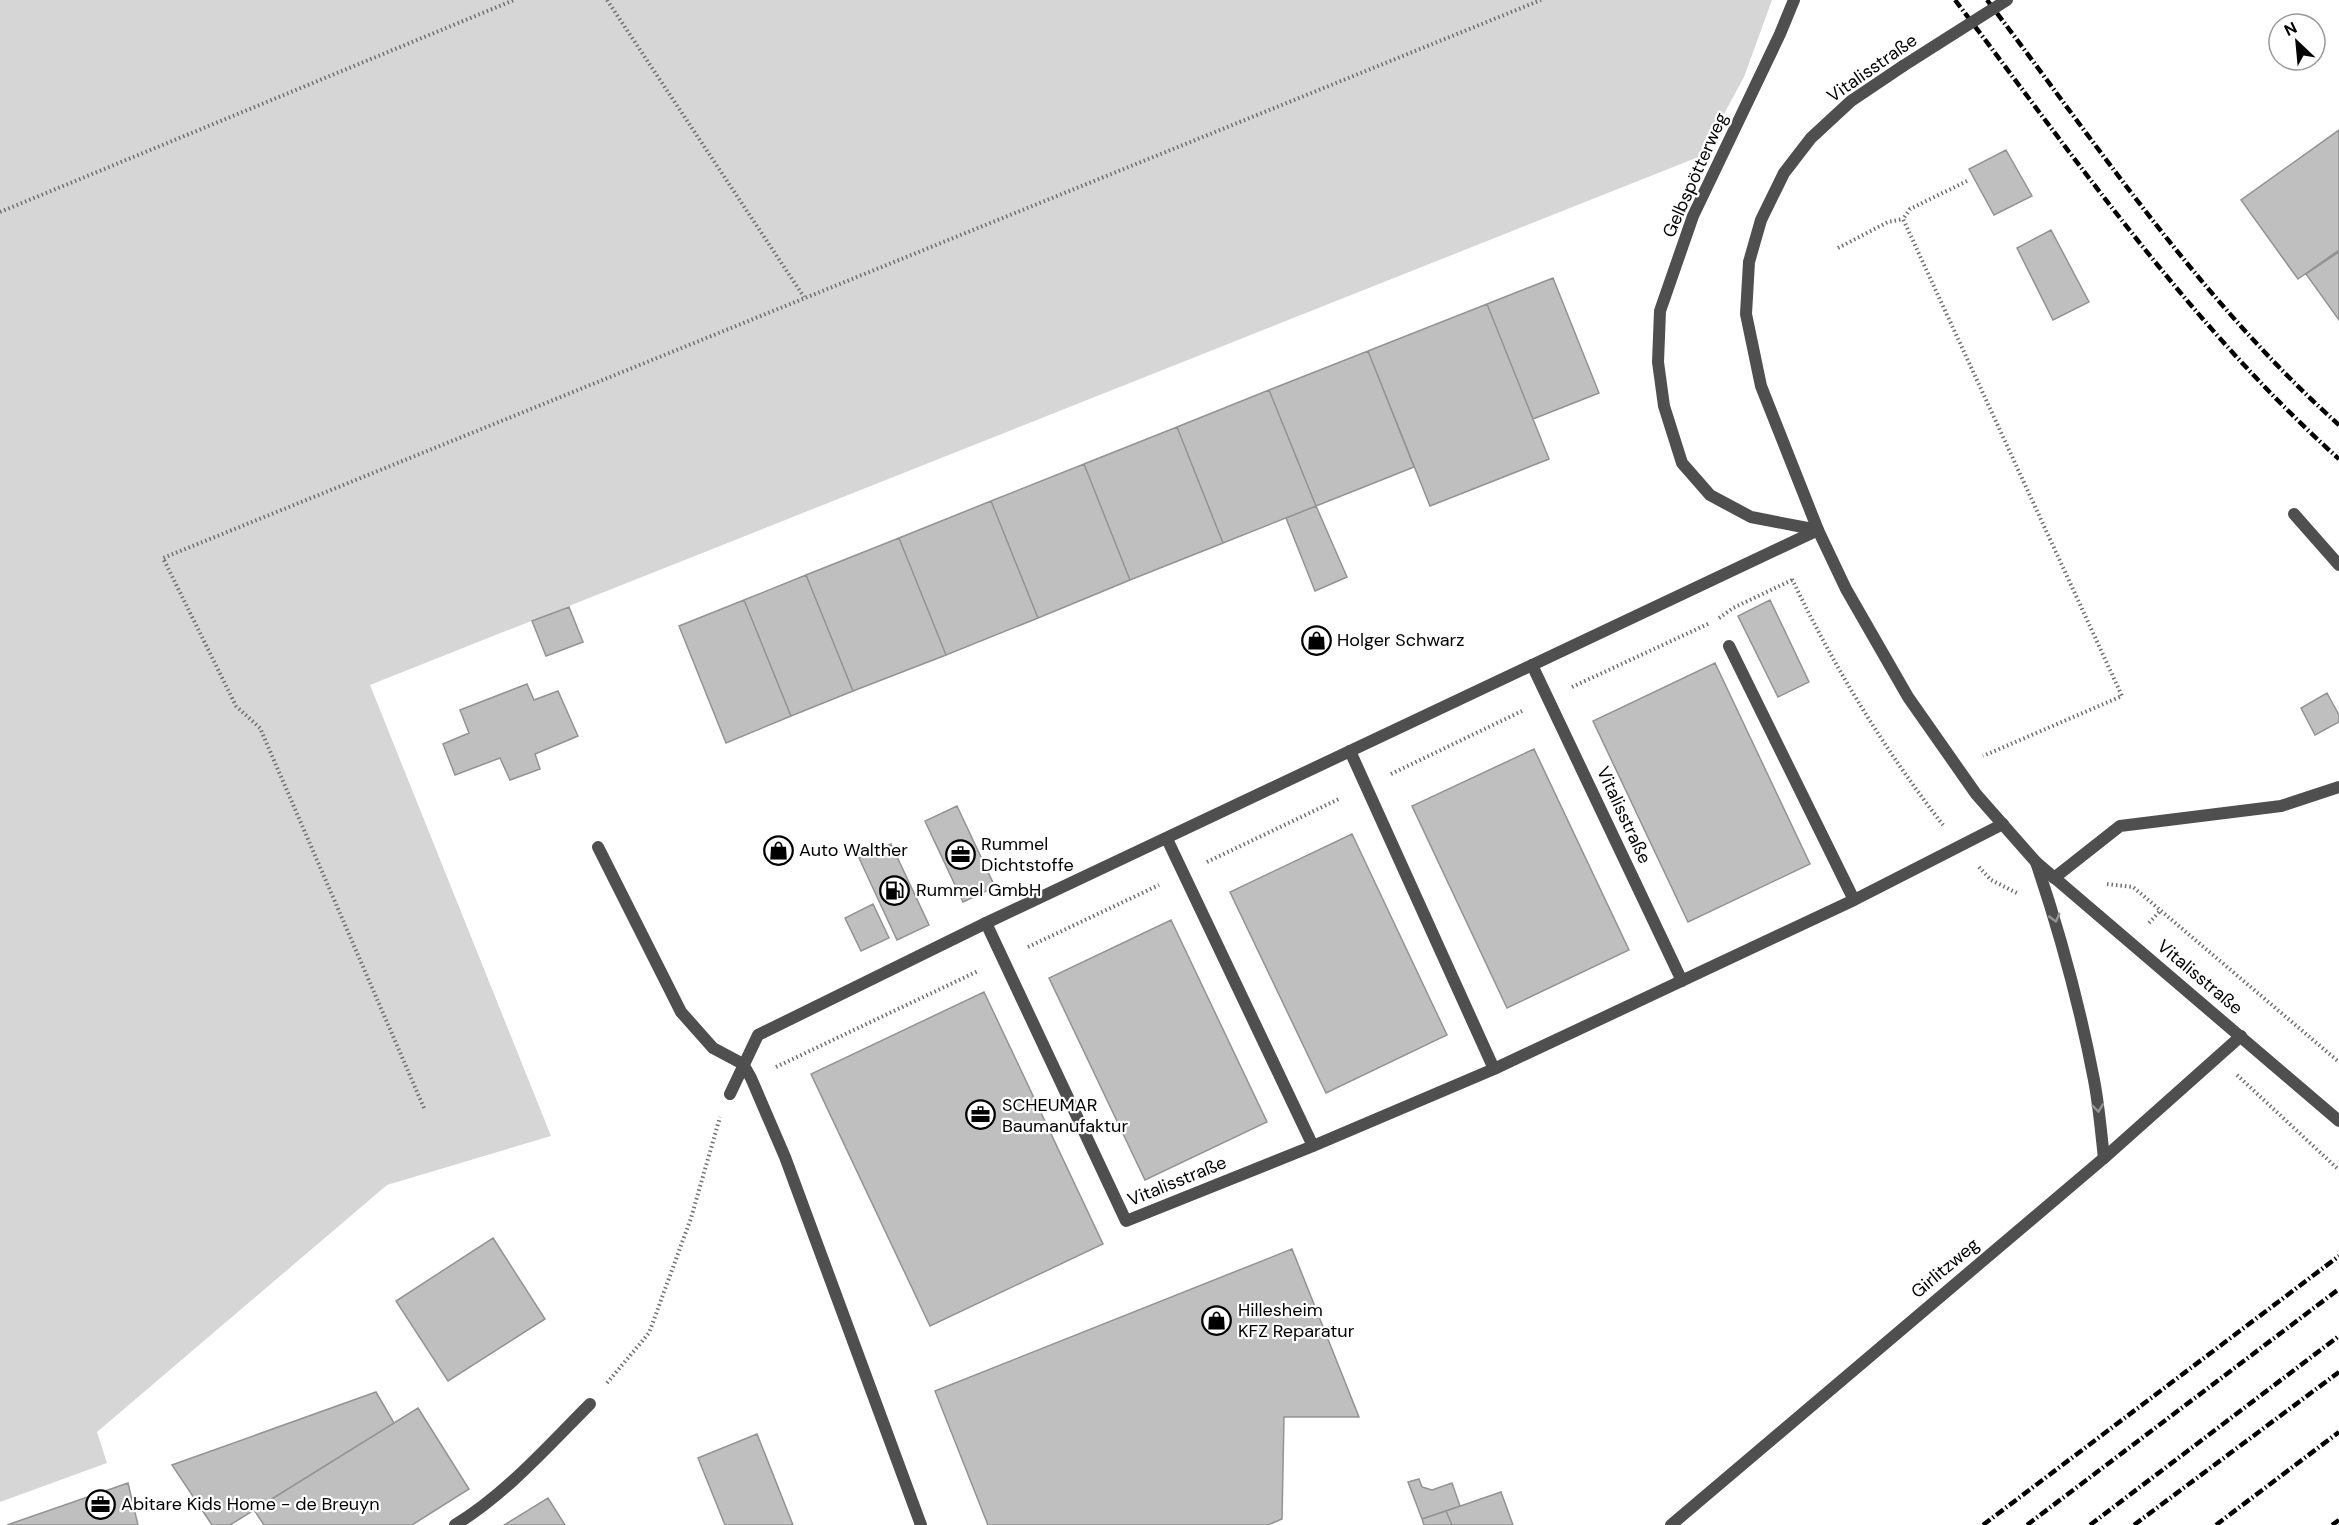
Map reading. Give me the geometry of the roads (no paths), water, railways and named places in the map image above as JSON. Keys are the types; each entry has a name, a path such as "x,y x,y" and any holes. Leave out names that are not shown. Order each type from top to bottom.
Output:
{"street":[{"name":"Gelbspötterweg","path":"1794,0 1693,216 1660,312 1658,362 1664,406 1682,463 1710,495 1750,517 1818,530"},
{"name":"Vitalisstraße","path":"2007,0 1851,101 1811,138 1784,173 1761,220 1749,262 1746,314 1761,386 1818,530 1846,589 1908,697 1976,794 2036,862 2339,1121"},
{"path":"2294,514 2339,565"},
{"path":"730,1094 758,1035 986,923 1818,530"},
{"path":"1729,646 1854,900"},
{"name":"Vitalisstraße","path":"1532,665 1682,981"},
{"path":"1350,751 1494,1069"},
{"path":"2054,878 2120,826 2281,806 2339,787"},
{"name":"Vitalisstraße","path":"986,923 1126,1221 1313,1146 1494,1069 1854,900 2003,824"},
{"path":"1167,839 1313,1146"},
{"path":"598,847 681,1012 713,1048 743,1064 751,1078 785,1157 921,1525"},
{"name":"Vitalisstraße","path":"2036,862 2053,912 2084,1031 2095,1083 2104,1158"},
{"name":"Girlitzweg","path":"1671,1525 2104,1158 2241,1036"},
{"path":"455,1525 476,1512 531,1463 590,1404"}],"railway":[{"path":"1955,0 2090,180 2184,297 2233,353 2339,459"},
{"path":"1987,0 2111,166 2197,275 2289,377 2339,425"},
{"path":"1983,1525 2339,1256"},
{"path":"2027,1525 2339,1289"},
{"path":"2090,1525 2339,1336"},
{"path":"2134,1525 2339,1372"},
{"path":"2216,1525 2339,1432"},
{"path":"2332,1525 2339,1520"}],"place":[{"name":"Holger Schwarz","path":"1316,640"},
{"name":"Auto Walther","path":"778,850"},
{"name":"Rummel Dichtstoffe","path":"960,854"},
{"name":"Rummel GmbH","path":"895,890"},
{"name":"SCHEUMAR Baumanufaktur","path":"981,1115"},
{"name":"Hillesheim KFZ Reparatur","path":"1217,1320"},
{"name":"Abitare Kids Home - de Breuyn","path":"100,1504"}]}
